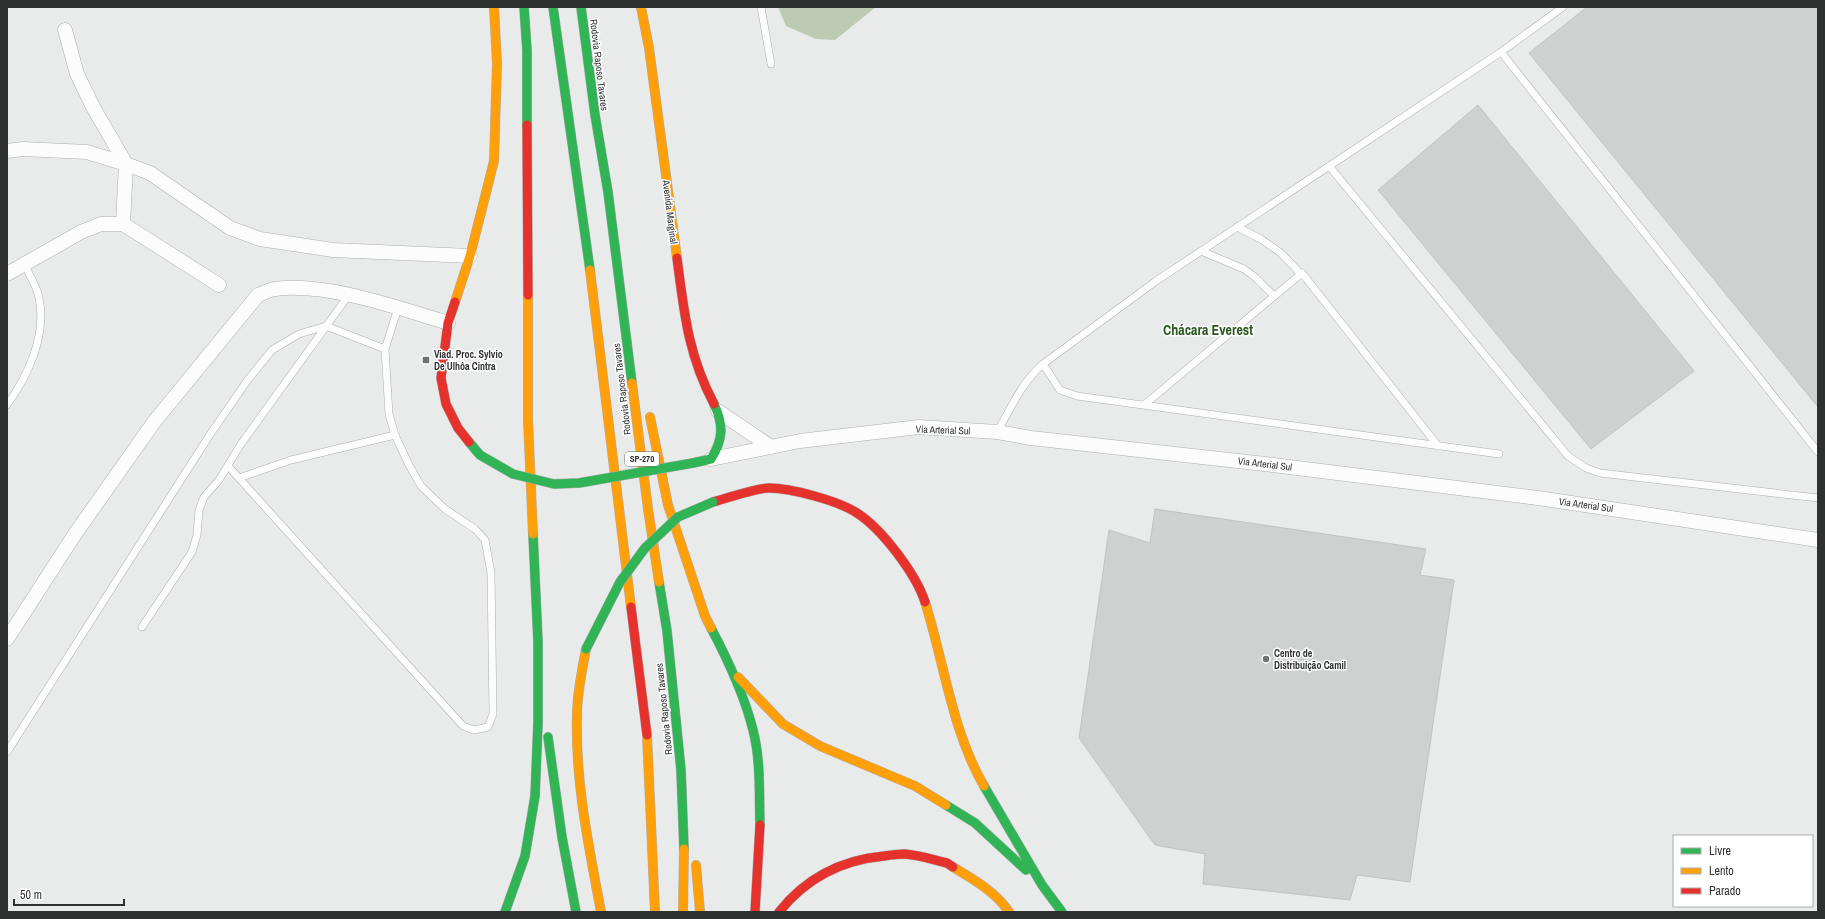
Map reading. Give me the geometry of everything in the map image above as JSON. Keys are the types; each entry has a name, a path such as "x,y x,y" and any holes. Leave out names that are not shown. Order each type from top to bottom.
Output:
{"main road":[{"path":"494,7 497,64 494,161 470,256 448,323 441,378 446,404 458,428 480,455 513,474 530,480 554,484 579,482 711,459"},
{"path":"505,912 525,856 535,796 538,723 538,642 528,420 527,51 524,7"},
{"name":"Rodovia Raposo Tavares","path":"553,7 589,258 648,744 654,912"},
{"name":"Rodovia Raposo Tavares","path":"581,7 594,115 608,192 648,509 667,631 681,770 684,839 683,912"},
{"name":"Avenida Marginal","path":"641,7 649,48 686,327 695,364 702,382 718,411 722,439 720,447 711,459"},
{"path":"615,248 640,373"},
{"path":"648,412 668,505 705,616 733,671 753,730 759,768 760,837 755,912"},
{"path":"601,912 579,782 576,734 578,689 586,649 620,582 645,548 678,517 713,502 769,488 817,496 857,513 890,543 921,589 936,636 959,729 974,769 1042,885 1062,912"},
{"path":"538,642 552,770 576,912"},
{"path":"733,671 783,724 820,746 922,790 975,823 1042,885"},
{"path":"681,770 693,840"},
{"path":"779,912 786,902 804,887 833,868 865,858 905,854 947,863 977,881 1006,906 1009,912"},
{"path":"696,855 700,912"}],"street":[{"path":"65,30 77,74 93,107 126,164 123,224"},
{"path":"7,151 24,149 87,152 126,164 150,173 230,228 260,239 333,250 470,256"},
{"path":"7,274 81,232 101,224 123,224 219,285"},
{"path":"7,639 75,534 154,422 258,295 274,289 295,287 348,296 398,308 448,323"},
{"name":"Avenida Marginal","path":"718,411 771,447"},
{"name":"Via Arterial Sul","path":"711,459 800,441 919,427 997,432 1031,438 1265,464 1538,498 1818,540"}],"lane":[{"path":"761,7 771,64"},
{"path":"997,432 1024,383 1031,374 1043,364 1156,281 1501,52 1563,7"},
{"path":"1501,52 1818,452"},
{"path":"1329,166 1568,456 1575,462 1600,473 1818,498"},
{"path":"1237,227 1261,239 1281,253 1300,273 1304,274 1438,446"},
{"path":"1201,251 1244,269 1256,277 1274,296"},
{"path":"7,405 14,395 31,362 38,342 41,315 39,297 24,264"},
{"path":"1144,405 1300,273"},
{"path":"142,627 192,552 197,535 199,510 204,497 228,466 241,444 348,296"},
{"path":"228,466 463,726 474,730 488,727 493,714 491,589 488,552 485,540 475,529 445,509 421,486 395,435 389,414 385,349 398,308"},
{"path":"7,752 209,436 247,381 272,350 299,334 326,326 385,349"},
{"path":"1043,364 1060,390 1069,394 1499,454"},
{"path":"239,478 291,460 395,435"}],"green space":[{"path":"778,7 876,7 835,40 816,39 786,26"}],"building":[{"path":"1587,7 1818,7 1818,407 1529,53"},
{"path":"1478,105 1694,371 1591,449 1378,190"},
{"name":"Centro de Distribuição Camil","path":"1155,509 1426,549 1420,575 1454,580 1410,882 1357,875 1350,900 1203,884 1205,854 1155,845 1079,738 1109,530 1150,543"}],"traffic: fast":[{"path":"524,7 527,51 527,125"},
{"path":"553,7 590,270"},
{"path":"581,7 595,115 608,192 632,383"},
{"path":"693,463 711,459 718,445 721,426 714,404"},
{"path":"469,442 480,455 513,474"},
{"path":"513,474 554,484 579,483 693,463"},
{"path":"586,649 620,582 645,548 678,517 713,502"},
{"path":"505,912 525,856 535,796 538,723 538,642 533,534"},
{"path":"659,582 667,631 681,770 684,849"},
{"path":"711,628 735,678 745,703 756,742 760,825"},
{"path":"548,737 562,837 576,912"},
{"path":"984,786 1042,885 1062,912"},
{"path":"946,805 975,823 1026,870"}],"traffic: slow":[{"path":"455,302 470,256 494,161 497,64 494,7"},
{"path":"641,7 649,48 677,258"},
{"path":"590,270 631,607"},
{"path":"528,295 528,420 533,534"},
{"path":"632,383 659,582"},
{"path":"650,417 668,505 705,616 711,628"},
{"path":"925,602 956,719 973,765 984,786"},
{"path":"586,649 577,707 578,765 584,814 601,912"},
{"path":"738,677 783,724 820,746 915,786 946,805"},
{"path":"647,735 655,912"},
{"path":"683,912 684,849"},
{"path":"696,865 700,912"},
{"path":"953,867 991,892 1009,912"}],"traffic: jam":[{"path":"527,125 528,295"},
{"path":"677,258 688,333 698,368 714,404"},
{"path":"455,302 448,323 441,378 446,404 458,428 469,442"},
{"path":"713,502 750,491 769,488 790,490 814,496 849,508 867,520 897,553 921,591 925,602"},
{"path":"631,607 647,735"},
{"path":"755,912 760,825"},
{"path":"779,912 801,889 813,880 839,867 868,858 905,854 921,856 947,863 953,867"}],"place":[{"name":"Viad. Proc. Sylvio De Ulhôa Cintra","path":"426,360"},
{"name":"Centro de Distribuição Camil","path":"1266,659"}],"district":[{"name":"Chácara Everest","path":"1208,330"}]}
